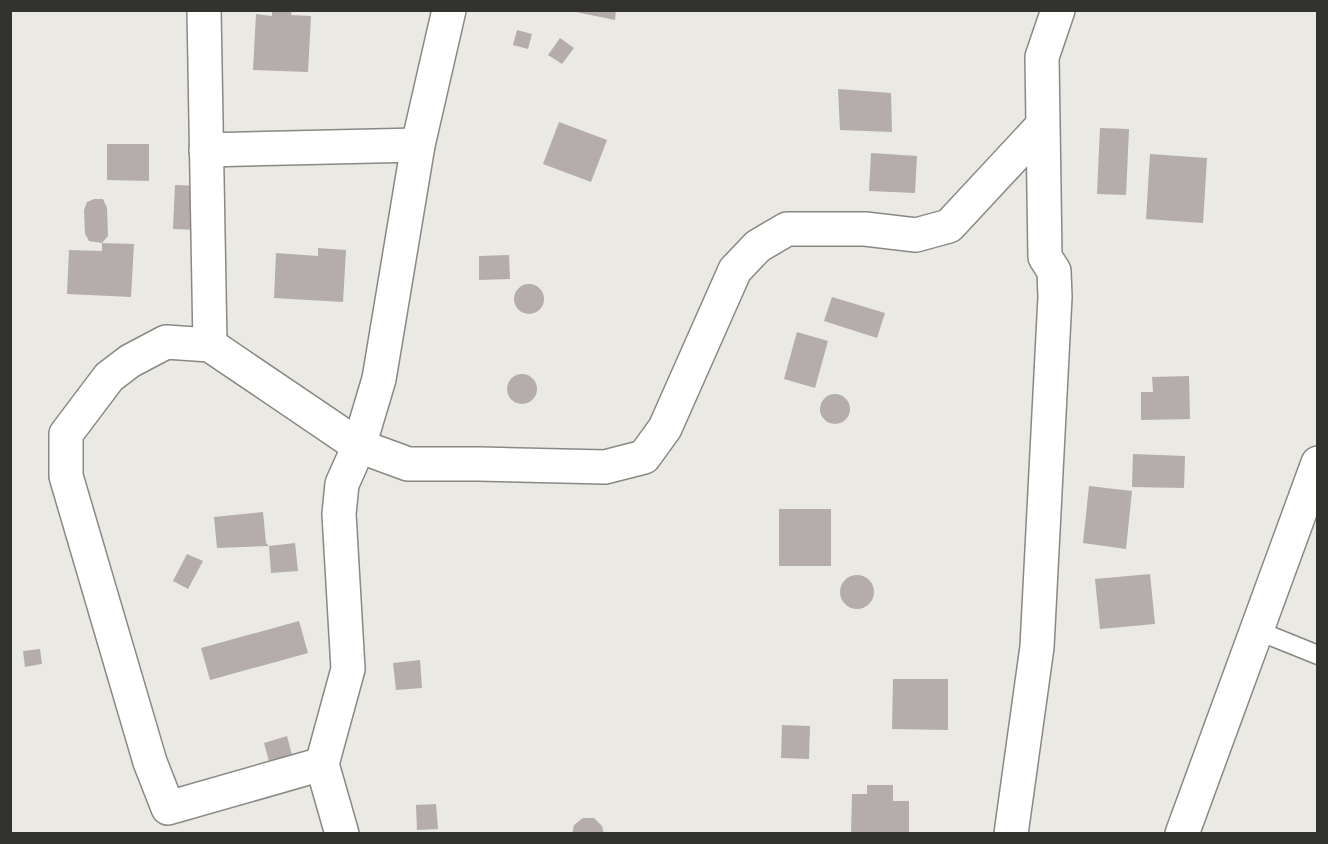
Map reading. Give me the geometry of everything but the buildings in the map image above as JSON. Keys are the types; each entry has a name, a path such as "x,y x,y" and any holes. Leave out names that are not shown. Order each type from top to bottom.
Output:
{"street":[{"path":"204,10 210,345"},
{"path":"342,834 322,764 348,669 339,514 342,484 359,446 379,379 418,145 449,10"},
{"path":"1011,834 1037,647 1055,297 1054,271 1045,257 1042,57 1058,10"},
{"path":"322,764 168,808 150,762 66,476 66,434 109,377 130,361 166,342 210,345 359,446 408,464 605,467 644,457 665,428 735,270 758,246 787,229 865,229 916,235 949,226 1042,126"},
{"path":"206,150 418,145"},
{"path":"1182,834 1317,464"}],"lane":[{"path":"1256,630 1317,655"}]}
